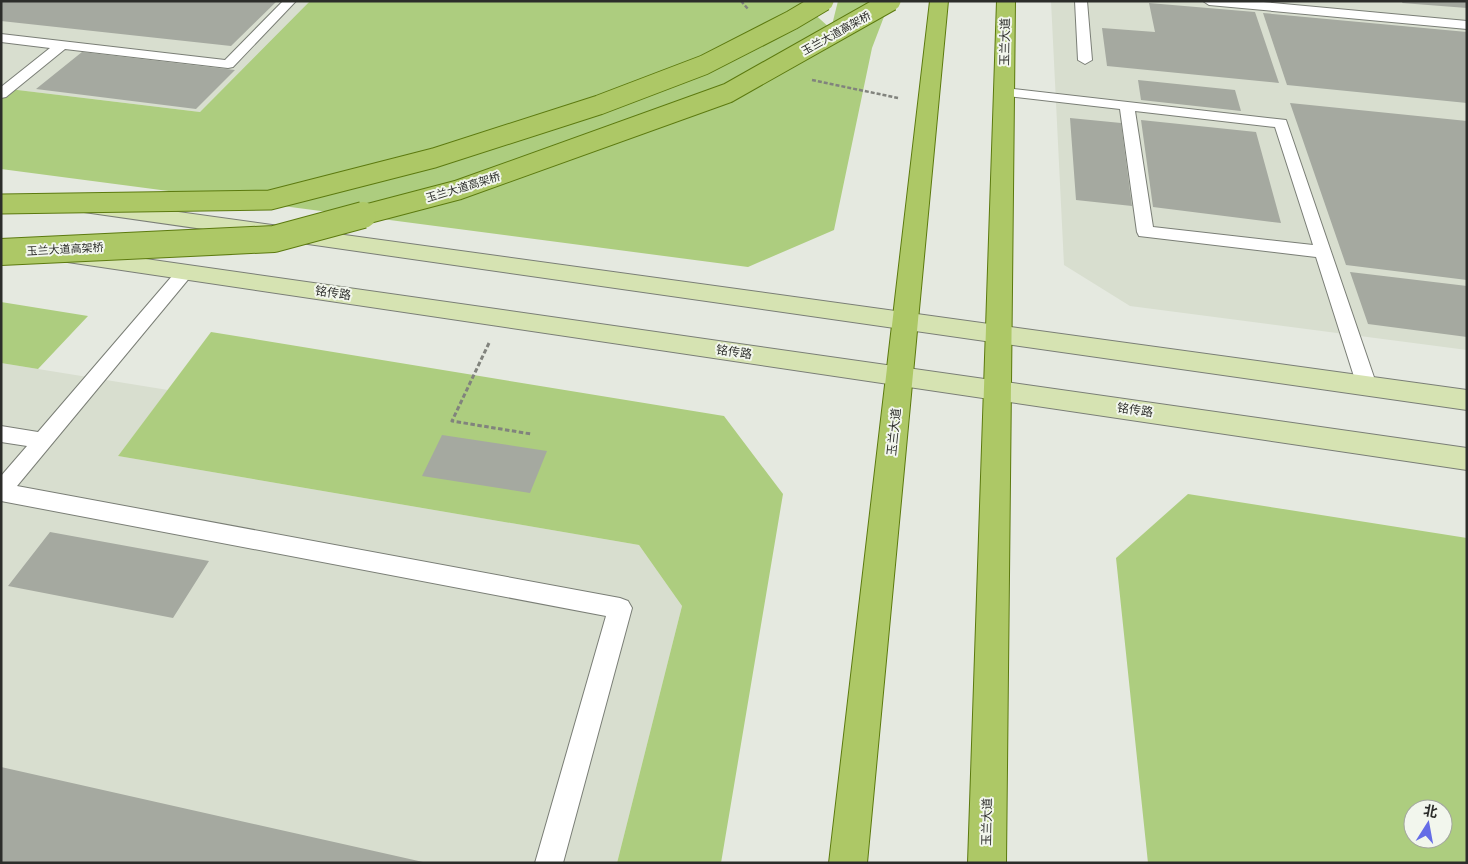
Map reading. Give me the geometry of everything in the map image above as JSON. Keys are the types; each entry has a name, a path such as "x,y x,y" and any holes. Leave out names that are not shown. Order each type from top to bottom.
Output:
{"main road":[{"path":"1,204 270,200 434,158 599,105 704,65 792,20 824,1"},
{"name":"玉兰大道高架桥","path":"1,252 274,239 458,190 728,93 891,1"},
{"name":"玉兰大道","path":"848,863 939,1"},
{"name":"玉兰大道","path":"986,863 1006,1"},
{"path":"1,195 1467,400"},
{"name":"铭传路","path":"1,247 185,272 1467,459"}],"lane":[{"path":"1,38 228,64 290,1"},
{"path":"1081,1 1085,60"},
{"path":"1209,1 1467,24"},
{"path":"1,94 62,45"},
{"path":"1004,92 1282,123 1367,386"},
{"path":"1127,106 1144,232 1324,252"},
{"path":"185,272 1,492 620,608 549,863"},
{"path":"1,434 43,441"}],"path":[{"path":"501,318 452,421 531,434"}],"shaded area":[{"path":"1,1 310,1 200,112 1,88"},
{"path":"1051,1 1467,1 1467,350 1130,306 1064,265"},
{"path":"1,363 168,390 118,456 639,545 682,606 617,863 1,863"}],"green space":[{"path":"310,1 800,1 831,29 838,1 890,1 872,48 834,230 748,267 1,169 1,88 200,112"},
{"path":"1,302 88,316 38,369 1,363"},
{"path":"211,332 724,416 783,494 721,863 617,863 682,606 639,545 118,456"},
{"path":"1188,494 1467,538 1467,863 1148,863 1116,558"}],"building":[{"path":"1,1 277,1 231,46 1,21"},
{"path":"1403,1 1467,1 1467,8 1402,3"},
{"path":"1149,3 1255,12 1279,83 1107,66 1102,28 1155,32"},
{"path":"1263,13 1467,32 1467,103 1287,85"},
{"path":"82,52 235,70 196,109 36,89"},
{"path":"1138,80 1235,90 1241,111 1141,100"},
{"path":"1290,103 1467,121 1467,280 1346,265"},
{"path":"1070,118 1121,123 1132,206 1076,200"},
{"path":"1141,120 1256,132 1281,223 1153,207"},
{"path":"1350,272 1467,286 1467,337 1368,324"},
{"path":"442,435 547,451 530,493 422,476"},
{"path":"50,532 209,561 173,618 8,586"},
{"path":"1,767 423,862 423,863 1,863"}]}
